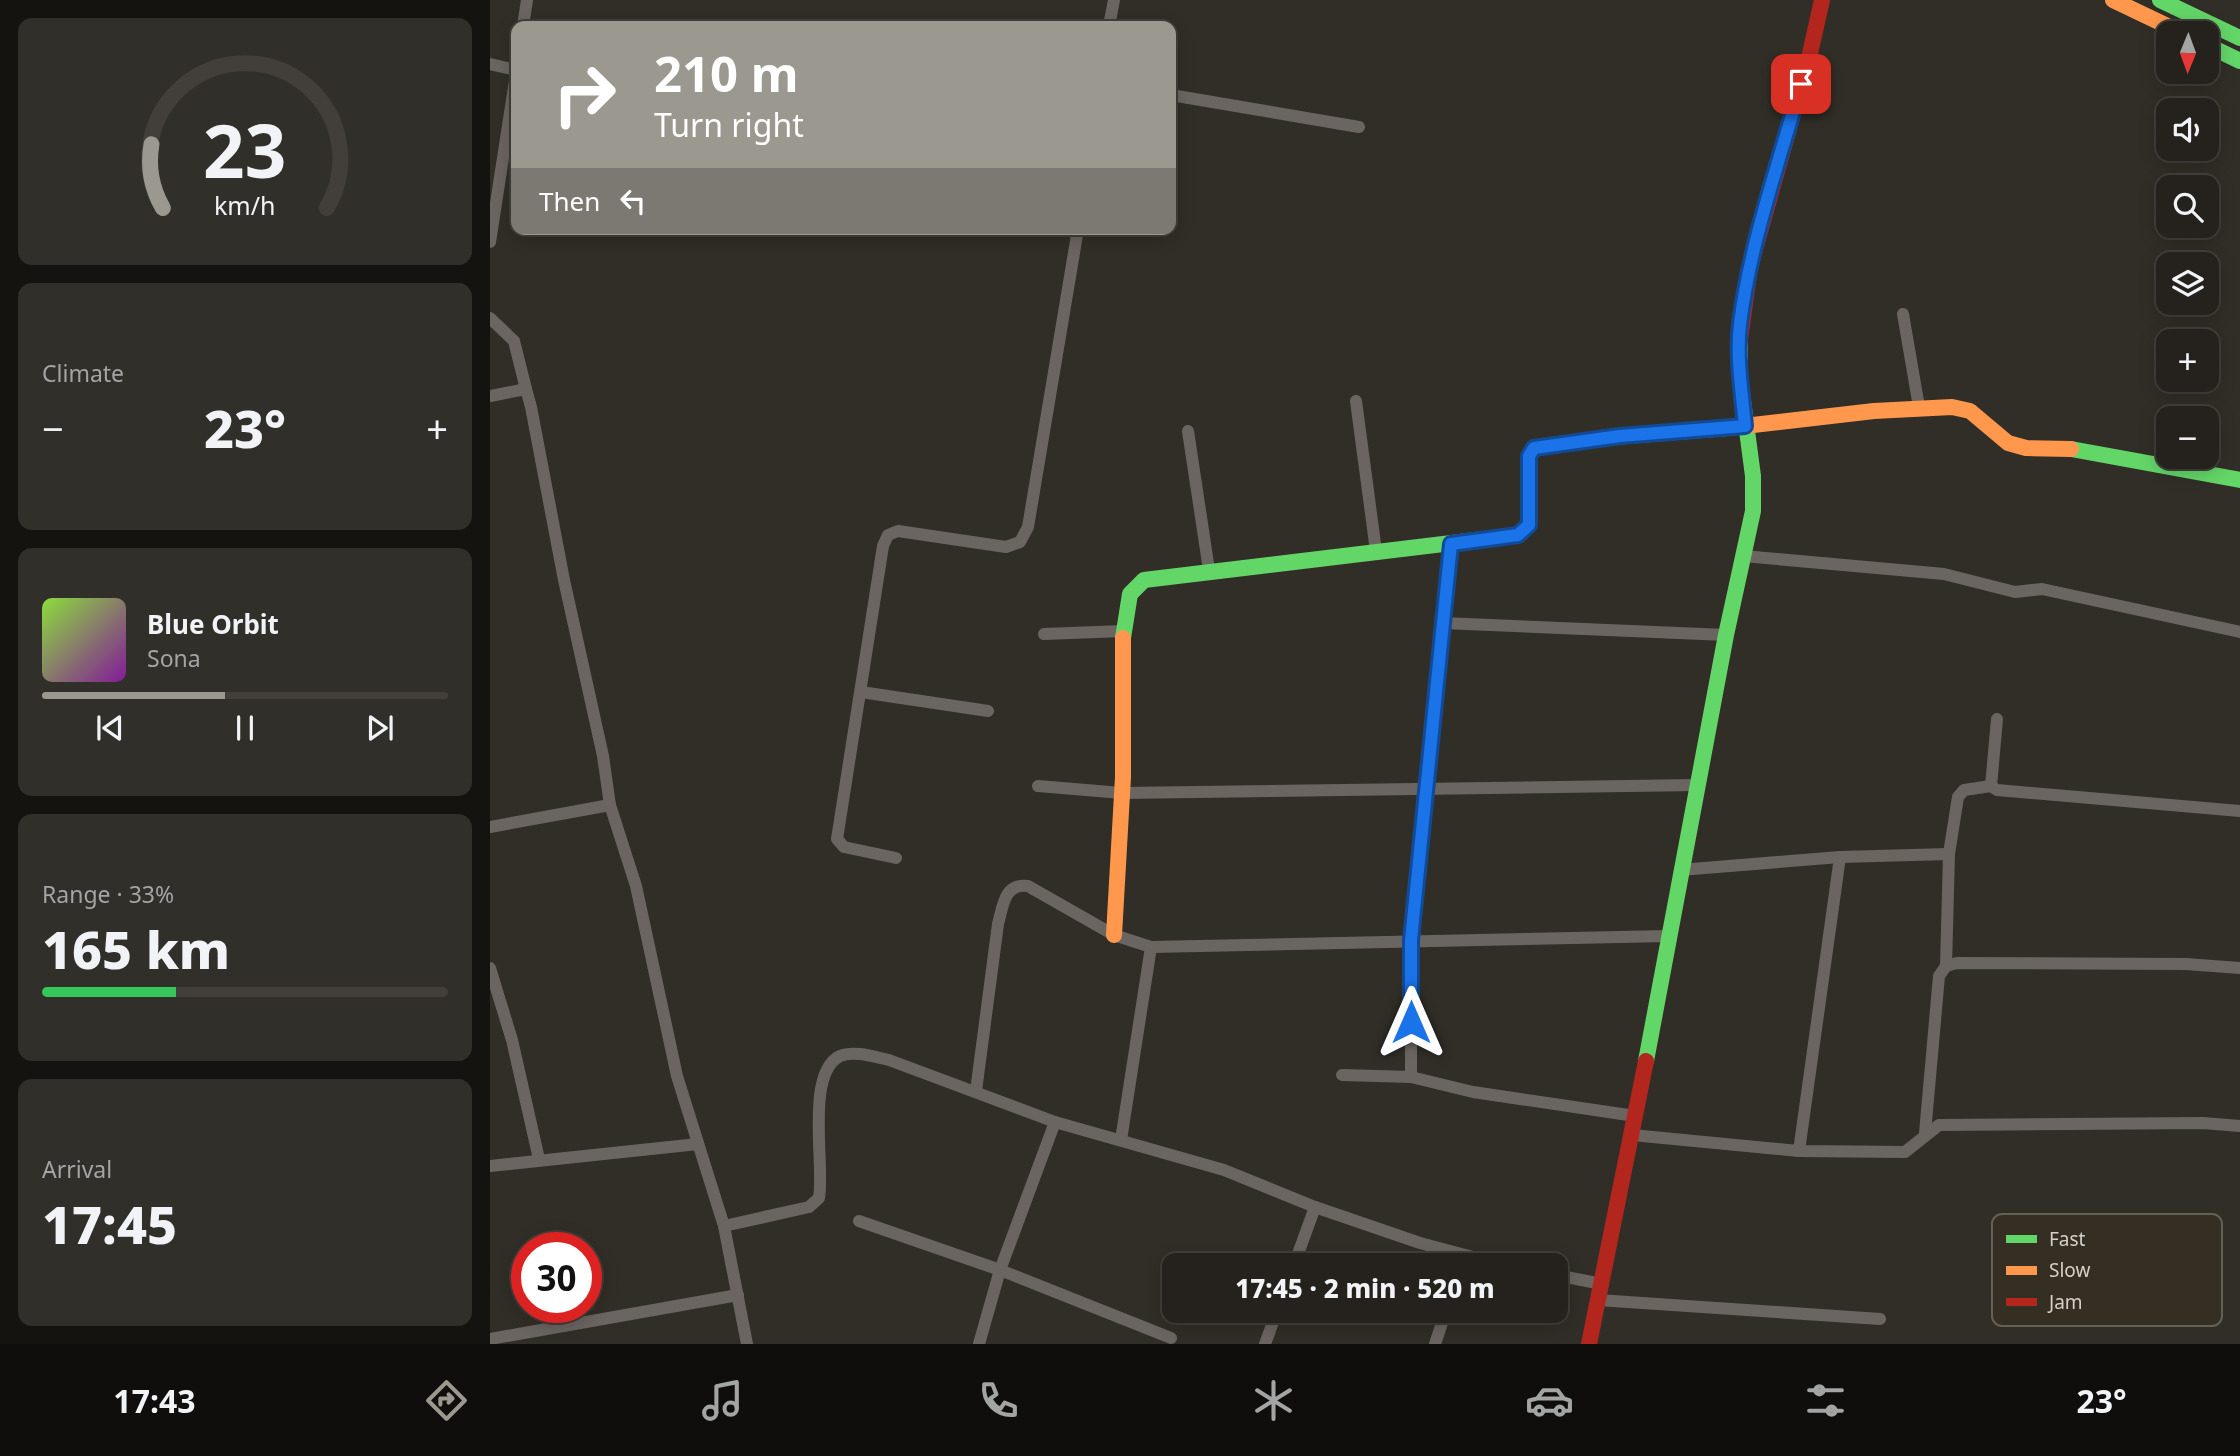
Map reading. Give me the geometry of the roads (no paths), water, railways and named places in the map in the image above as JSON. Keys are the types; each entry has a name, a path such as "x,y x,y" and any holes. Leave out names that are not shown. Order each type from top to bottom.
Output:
{"main road":[{"path":"1589,1344 1632,1135 1726,635 1753,511 1753,476 1740,378 1740,326 1750,267 1809,58 1822,0"},
{"path":"2113,0 2157,21"},
{"path":"2160,0 2240,37"},
{"path":"2219,51 2240,61"},
{"path":"1114,935 1122,793 1123,631 1130,594 1135,585 1144,580 1209,570 1518,535 1529,525 1529,456 1534,448 1620,436 1745,426 1919,407 1952,407 1969,411 2008,443 2026,448 2066,448 2240,480"}],"street":[{"path":"524,21 527,0"},
{"path":"1111,21 1114,0"},
{"path":"490,64 511,70"},
{"path":"1176,96 1359,127"},
{"path":"490,242 511,105"},
{"path":"896,858 844,847 837,839 888,535 898,531 1006,547 1020,542 1028,527 1076,235"},
{"path":"1903,314 1919,407"},
{"path":"490,318 514,341 603,756 610,805 636,887 677,1076 724,1226 747,1344"},
{"path":"490,396 526,389"},
{"path":"1356,401 1376,551"},
{"path":"1188,431 1209,570"},
{"path":"1411,1077 1411,940 1451,544"},
{"path":"1744,556 1944,574 2015,592 2042,589 2240,632"},
{"path":"1443,623 1726,635"},
{"path":"1044,634 1123,631"},
{"path":"861,692 988,711"},
{"path":"1991,786 1997,719"},
{"path":"1038,786 1122,793 1697,785"},
{"path":"1925,1133 1939,976 1946,966 1949,854 1958,797 1964,790 1991,786 1997,790 2240,811"},
{"path":"490,827 610,805"},
{"path":"1680,870 1840,857 1949,854"},
{"path":"1799,1151 1840,857"},
{"path":"976,1091 998,924 1010,889 1019,885 1028,887 1114,935 1151,947 1668,936"},
{"path":"1121,1140 1151,947"},
{"path":"1946,966 1957,963 2172,964 2240,968"},
{"path":"490,968 512,1040 539,1159"},
{"path":"724,1226 809,1207 819,1198 819,1112 823,1081 830,1064 842,1055 862,1055 889,1060 1055,1122 1224,1170 1315,1207 1442,1253"},
{"path":"1342,1075 1411,1077 1485,1094 1635,1116"},
{"path":"979,1344 1000,1270 1055,1122"},
{"path":"1632,1135 1799,1151 1905,1152 1925,1133 1939,1125 2203,1123 2240,1126"},
{"path":"490,1166 698,1144"},
{"path":"1298,1253 1315,1207"},
{"path":"859,1221 1000,1270 1171,1338"},
{"path":"1568,1280 1600,1292 1880,1319"},
{"path":"490,1339 738,1296"},
{"path":"1265,1344 1273,1323"},
{"path":"1434,1344 1442,1323"}]}
